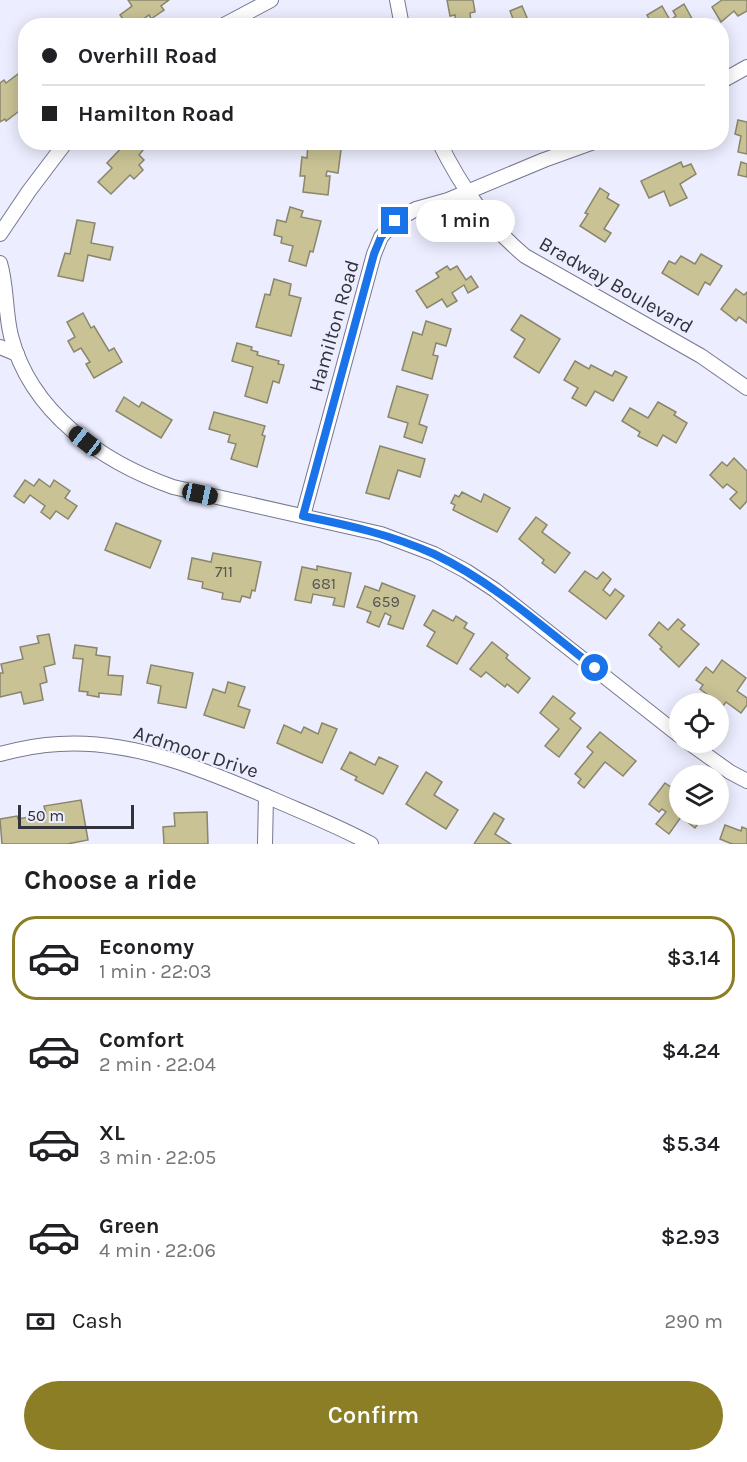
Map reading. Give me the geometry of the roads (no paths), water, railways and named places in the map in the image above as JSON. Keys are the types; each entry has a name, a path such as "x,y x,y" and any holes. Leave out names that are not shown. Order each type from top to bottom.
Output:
{"street":[{"path":"237,18 271,0"},
{"path":"397,0 400,18"},
{"path":"729,77 747,67"},
{"path":"0,234 60,150"},
{"name":"Bradway Boulevard","path":"443,150 453,171 490,224 525,256 678,342 747,388"},
{"name":"Hamilton Road","path":"303,516 374,254 381,237 395,221 416,209 467,192 572,150"},
{"path":"0,263 8,319 17,354 40,395 55,413 89,444 123,466 173,488 381,534 434,554 466,571 504,597 669,727"},
{"path":"0,347 17,354"},
{"name":"Ardmoor Drive","path":"0,754 27,747 60,744 109,746 159,757 248,788 371,844"},
{"path":"703,753 747,781"},
{"path":"266,796 266,844"}]}
